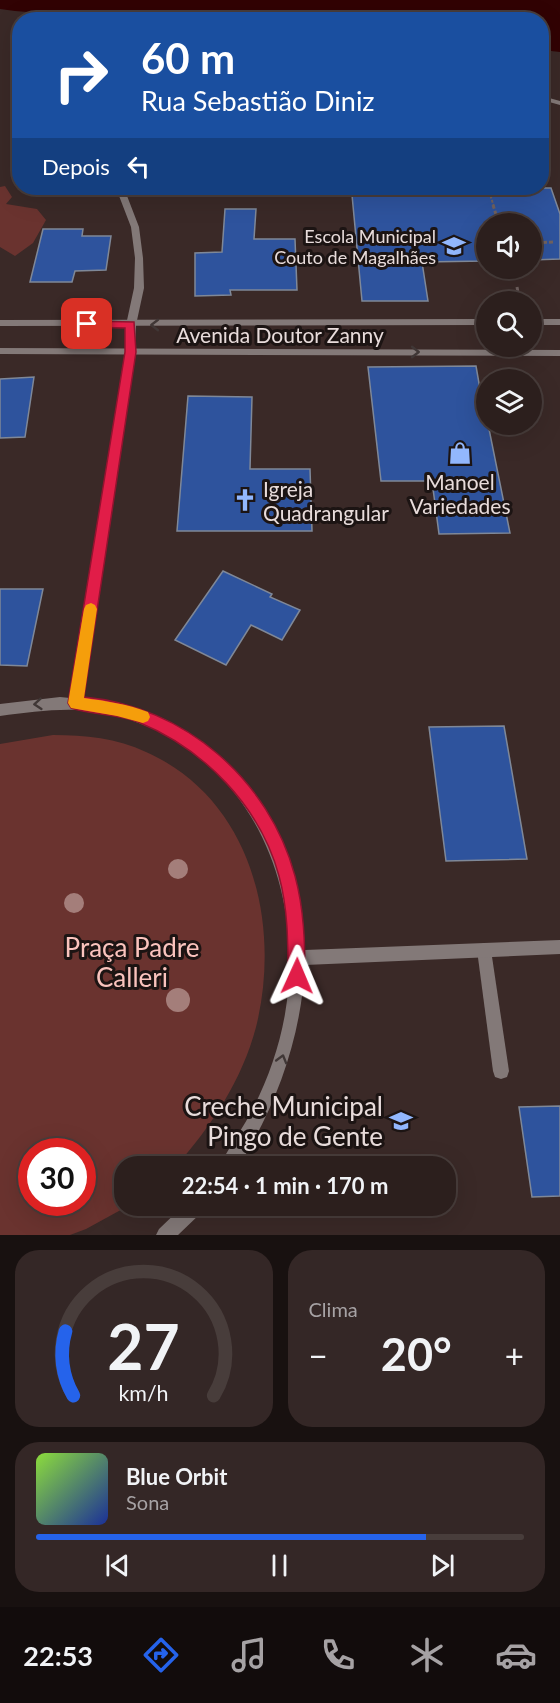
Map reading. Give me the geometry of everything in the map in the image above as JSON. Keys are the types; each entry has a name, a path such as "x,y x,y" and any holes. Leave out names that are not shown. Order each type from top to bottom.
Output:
{"street":[{"path":"76,703 130,352 130,325 139,288 139,258 135,227 123,195"},
{"name":"Avenida Doutor Zanny","path":"0,323 130,325 476,322"},
{"path":"542,322 560,322"},
{"name":"Avenida Doutor Zanny","path":"0,351 560,353"},
{"path":"0,710 33,704 76,703 117,709 156,722 193,742 233,778 268,827 287,875 296,929 298,958 296,994 279,1070 263,1107 236,1156"},
{"path":"298,958 560,947"},
{"path":"484,950 501,1071"},
{"path":"165,1235 185,1216"}],"path":[{"path":"490,195 496,213"},
{"path":"542,243 555,242"},
{"path":"517,286 518,291"}],"green space":[{"path":"5,186 12,197 6,204 37,209 46,220 33,243 15,256 0,247 0,187"},
{"name":"Praça Padre Calleri","path":"53,735 101,738 124,743 146,752 182,773 211,799 233,831 250,866 260,904 264,944 263,984 257,1023 244,1063 225,1100 202,1135 185,1156 114,1156 114,1214 86,1229 70,1235 0,1235 0,744"}],"shaded area":[{"path":"0,0 560,0 560,52 549,51 549,12 28,12 0,9"}],"building":[{"path":"549,188 551,188 560,214 560,259 542,260 542,213 476,213 476,261 422,262 428,301 362,301 352,195 549,195"},
{"path":"225,209 256,209 254,239 295,239 297,290 230,290 231,295 195,296 195,253 222,252"},
{"path":"43,229 83,229 82,236 111,236 106,270 75,271 72,282 30,282"},
{"name":"Manoel Variedades","path":"476,366 476,435 490,435 510,533 439,534 432,481 381,481 368,367"},
{"path":"34,377 25,437 0,438 0,379"},
{"name":"Igreja Quadrangular","path":"188,396 252,397 250,469 310,469 312,531 177,531"},
{"path":"223,571 272,594 270,597 300,610 282,640 251,625 226,665 175,640"},
{"path":"0,589 43,589 27,666 0,665"},
{"path":"504,726 527,859 446,861 429,727"},
{"path":"560,1106 560,1196 532,1197 519,1107"}],"slow traffic":[{"path":"91,609 76,703 117,709 143,717"}],"place":[{"name":"Escola Municipal Couto de Magalhães","path":"454,246"},
{"name":"Manoel Variedades","path":"460,453"},
{"name":"Igreja Quadrangular","path":"245,500"},
{"name":"Creche Municipal Pingo de Gente","path":"401,1121"}],"route":[{"path":"87,324 130,325 130,352 76,703 117,709 175,731 210,755 241,787 268,827 287,875 296,929 297,976"}]}
